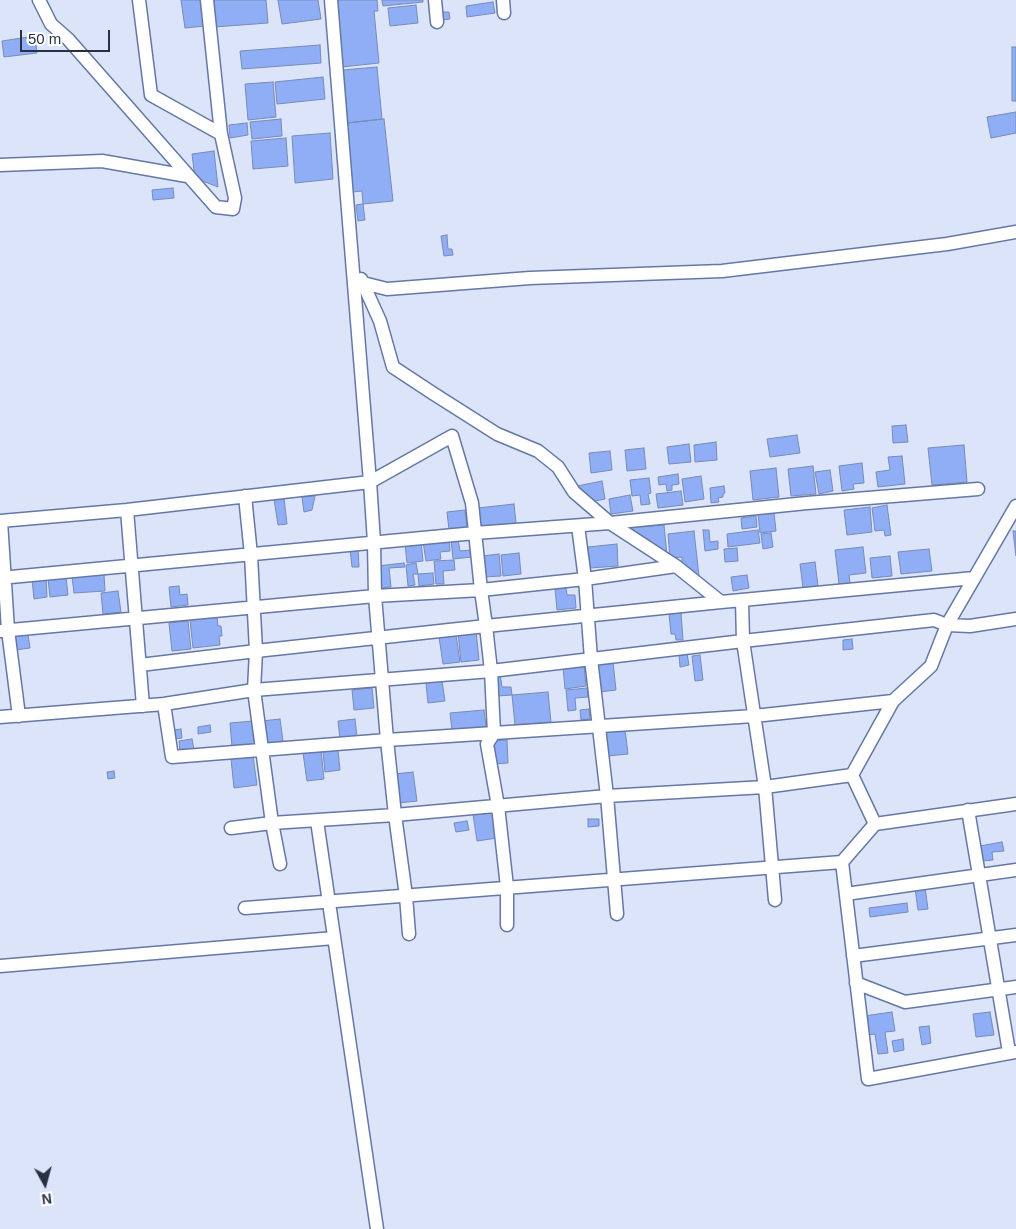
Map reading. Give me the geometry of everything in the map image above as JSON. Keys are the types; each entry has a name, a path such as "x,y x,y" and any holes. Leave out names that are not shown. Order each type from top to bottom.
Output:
{"street":[{"path":"39,0 51,24 68,39 216,208 233,209 235,198 221,134 207,0"},
{"path":"139,0 152,95 221,134"},
{"path":"331,0 370,482 375,596 387,740 409,934"},
{"path":"435,0 437,22"},
{"path":"503,0 504,13"},
{"path":"0,165 102,161 187,176"},
{"path":"362,283 387,290 530,278 722,271 946,244 1016,232"},
{"path":"353,261 380,321 393,367 497,434 538,451 558,467 574,492 610,523 676,566 721,602"},
{"path":"19,716 4,630 0,521 127,510 370,482 452,436 472,503 486,626 491,671 494,733 487,744 498,806 507,887 507,925"},
{"path":"3,577 374,542 578,526 807,503 978,489"},
{"path":"245,496 251,555 256,651 254,690 272,824 280,864"},
{"path":"852,774 893,701 931,666 947,625 1016,506"},
{"path":"127,510 143,706"},
{"path":"578,526 607,796 617,914"},
{"path":"4,630 136,619 253,606 481,590 585,579 676,566"},
{"path":"140,665 486,626 974,578"},
{"path":"742,600 743,641 765,787 775,900"},
{"path":"0,717 164,704 254,690 491,671 934,620 947,625 970,626 1016,619"},
{"path":"164,704 172,757 599,725 754,716 893,701"},
{"path":"231,828 607,796 765,787 852,774"},
{"path":"852,774 875,824"},
{"path":"245,908 842,862 875,824 1016,804"},
{"path":"842,862 868,1079 1012,1052 998,989 968,810"},
{"path":"318,820 328,901 377,1229"},
{"path":"846,894 1016,870"},
{"path":"853,956 1016,935"},
{"path":"0,966 334,938"},
{"path":"856,982 905,1002 1016,987"}],"building":[{"path":"181,0 202,0 205,26 185,28"},
{"path":"211,0 266,0 268,23 214,27"},
{"path":"278,0 318,0 321,19 282,24"},
{"path":"336,0 377,0 378,11 374,11 379,63 342,67"},
{"path":"382,0 423,0 423,2 383,6"},
{"path":"493,2 495,13 467,17 466,6"},
{"path":"416,5 418,23 390,26 388,8"},
{"path":"442,12 449,12 450,19 442,20"},
{"path":"35,36 37,53 4,57 2,41"},
{"path":"320,45 321,63 242,69 240,51"},
{"path":"1012,47 1016,47 1016,101 1012,101"},
{"path":"377,67 382,119 348,123 343,70"},
{"path":"323,77 325,99 277,104 275,82"},
{"path":"273,82 276,117 248,120 245,84"},
{"path":"1016,112 1016,133 991,138 987,117"},
{"path":"281,119 282,136 252,139 250,122"},
{"path":"384,119 393,201 363,204 362,191 353,192 346,123"},
{"path":"247,123 248,135 230,138 229,125"},
{"path":"330,133 333,179 295,183 292,136"},
{"path":"286,138 288,166 253,169 251,141"},
{"path":"214,151 218,187 195,178 192,154"},
{"path":"173,188 174,198 153,200 152,190"},
{"path":"363,204 365,220 358,221 356,205"},
{"path":"447,235 448,249 452,249 453,255 444,256 441,236"},
{"path":"906,425 908,442 893,443 892,426"},
{"path":"797,435 800,453 770,457 767,439"},
{"path":"716,442 717,460 695,462 694,445"},
{"path":"689,444 691,462 669,464 667,447"},
{"path":"964,445 967,482 932,485 928,448"},
{"path":"644,448 646,469 627,471 625,450"},
{"path":"610,451 612,470 591,473 589,453"},
{"path":"902,456 905,484 878,487 876,472 890,470 888,457"},
{"path":"862,463 864,483 853,484 854,489 842,491 839,466"},
{"path":"813,466 816,494 791,496 788,469"},
{"path":"776,468 779,497 753,500 750,471"},
{"path":"830,470 833,491 819,494 815,472"},
{"path":"678,474 679,484 672,485 672,490 667,491 666,484 659,485 658,477"},
{"path":"701,476 704,499 685,502 682,479"},
{"path":"649,478 651,493 648,494 650,504 641,505 640,495 632,496 630,480"},
{"path":"602,481 605,499 595,501 578,492 577,486"},
{"path":"724,486 725,493 723,497 718,498 719,502 711,503 710,488"},
{"path":"681,491 683,505 658,508 656,494"},
{"path":"630,495 633,511 611,514 609,499"},
{"path":"315,496 312,510 304,512 302,497"},
{"path":"284,498 287,524 278,525 274,499"},
{"path":"514,504 516,523 480,527 478,508"},
{"path":"887,505 891,535 885,536 884,530 875,531 872,508"},
{"path":"870,507 872,532 847,535 844,510"},
{"path":"465,510 467,528 449,530 447,512"},
{"path":"774,513 776,531 760,533 758,514"},
{"path":"756,516 757,527 742,529 741,518"},
{"path":"664,525 667,555 634,535 633,527"},
{"path":"703,530 709,530 710,542 718,541 718,549 705,551"},
{"path":"758,530 760,543 728,547 727,534"},
{"path":"694,531 699,576 682,564 682,557 670,558 668,534"},
{"path":"1013,531 1016,531 1016,556"},
{"path":"771,533 773,547 763,549 761,534"},
{"path":"449,539 450,551 440,552 441,559 426,561 423,542"},
{"path":"458,539 460,551 471,550 472,557 453,559 451,540"},
{"path":"421,542 423,561 407,563 405,544"},
{"path":"617,544 618,566 590,568 588,547"},
{"path":"863,547 866,573 849,575 850,583 839,584 835,550"},
{"path":"358,548 359,567 352,567 350,549"},
{"path":"737,548 738,561 725,562 724,549"},
{"path":"929,549 932,571 901,574 898,552"},
{"path":"519,553 521,574 503,576 501,555"},
{"path":"499,554 501,576 484,577 482,556"},
{"path":"890,556 892,576 872,578 870,558"},
{"path":"454,560 455,570 443,571 444,584 436,584 434,561"},
{"path":"815,562 818,586 803,588 800,564"},
{"path":"404,563 405,567 389,568 391,587 380,588 377,566"},
{"path":"416,563 418,574 413,574 415,585 408,586 406,565"},
{"path":"433,573 434,584 419,586 418,574"},
{"path":"104,574 105,591 74,593 72,577"},
{"path":"747,575 749,588 733,591 731,577"},
{"path":"46,577 47,597 34,599 32,579"},
{"path":"66,577 68,595 50,597 48,579"},
{"path":"179,586 180,595 187,594 188,605 171,607 169,587"},
{"path":"566,588 567,595 575,595 576,608 557,610 555,589"},
{"path":"118,591 121,612 103,614 101,593"},
{"path":"681,613 683,640 676,640 675,634 671,634 669,614"},
{"path":"217,617 218,626 221,626 222,636 219,636 220,645 193,648 190,620"},
{"path":"188,621 191,649 172,651 169,623"},
{"path":"476,631 479,660 461,662 458,633"},
{"path":"28,634 30,648 15,650 13,636"},
{"path":"456,635 460,662 443,664 439,637"},
{"path":"852,639 853,649 843,650 843,640"},
{"path":"687,654 689,665 680,667 679,655"},
{"path":"700,655 703,680 695,681 692,656"},
{"path":"613,662 616,690 599,692 596,664"},
{"path":"584,665 586,686 565,689 563,667"},
{"path":"494,674 500,674 502,687 511,687 512,695 497,696"},
{"path":"442,681 445,701 428,703 426,683"},
{"path":"372,688 374,708 354,710 352,690"},
{"path":"587,688 588,697 575,698 576,710 568,711 566,690"},
{"path":"548,692 551,722 515,725 512,695"},
{"path":"589,709 590,719 581,720 580,710"},
{"path":"484,710 486,727 452,730 450,713"},
{"path":"280,719 283,741 265,744 262,721"},
{"path":"355,719 357,737 340,739 338,721"},
{"path":"253,721 256,745 232,747 230,723"},
{"path":"210,725 211,732 198,734 198,727"},
{"path":"181,729 182,738 175,739 174,730"},
{"path":"625,729 628,754 608,756 606,731"},
{"path":"192,739 194,750 180,751 179,741"},
{"path":"507,740 508,763 494,764 492,741"},
{"path":"321,750 324,779 307,781 303,753"},
{"path":"338,750 340,770 325,772 323,752"},
{"path":"253,756 257,785 234,788 231,759"},
{"path":"114,771 115,778 108,779 107,772"},
{"path":"413,772 417,801 399,803 395,774"},
{"path":"492,811 497,838 477,841 473,814"},
{"path":"588,819 599,819 599,826 588,827"},
{"path":"467,821 469,830 456,832 454,823"},
{"path":"1002,842 1004,851 992,852 993,860 982,861 980,846"},
{"path":"925,887 928,909 918,910 915,888"},
{"path":"907,903 908,912 870,917 869,908"},
{"path":"892,1012 895,1031 885,1032 888,1053 878,1054 875,1034 866,1035 864,1016"},
{"path":"990,1012 994,1035 976,1037 973,1014"},
{"path":"929,1026 931,1043 922,1045 919,1027"},
{"path":"903,1039 904,1050 894,1052 892,1041"}]}
